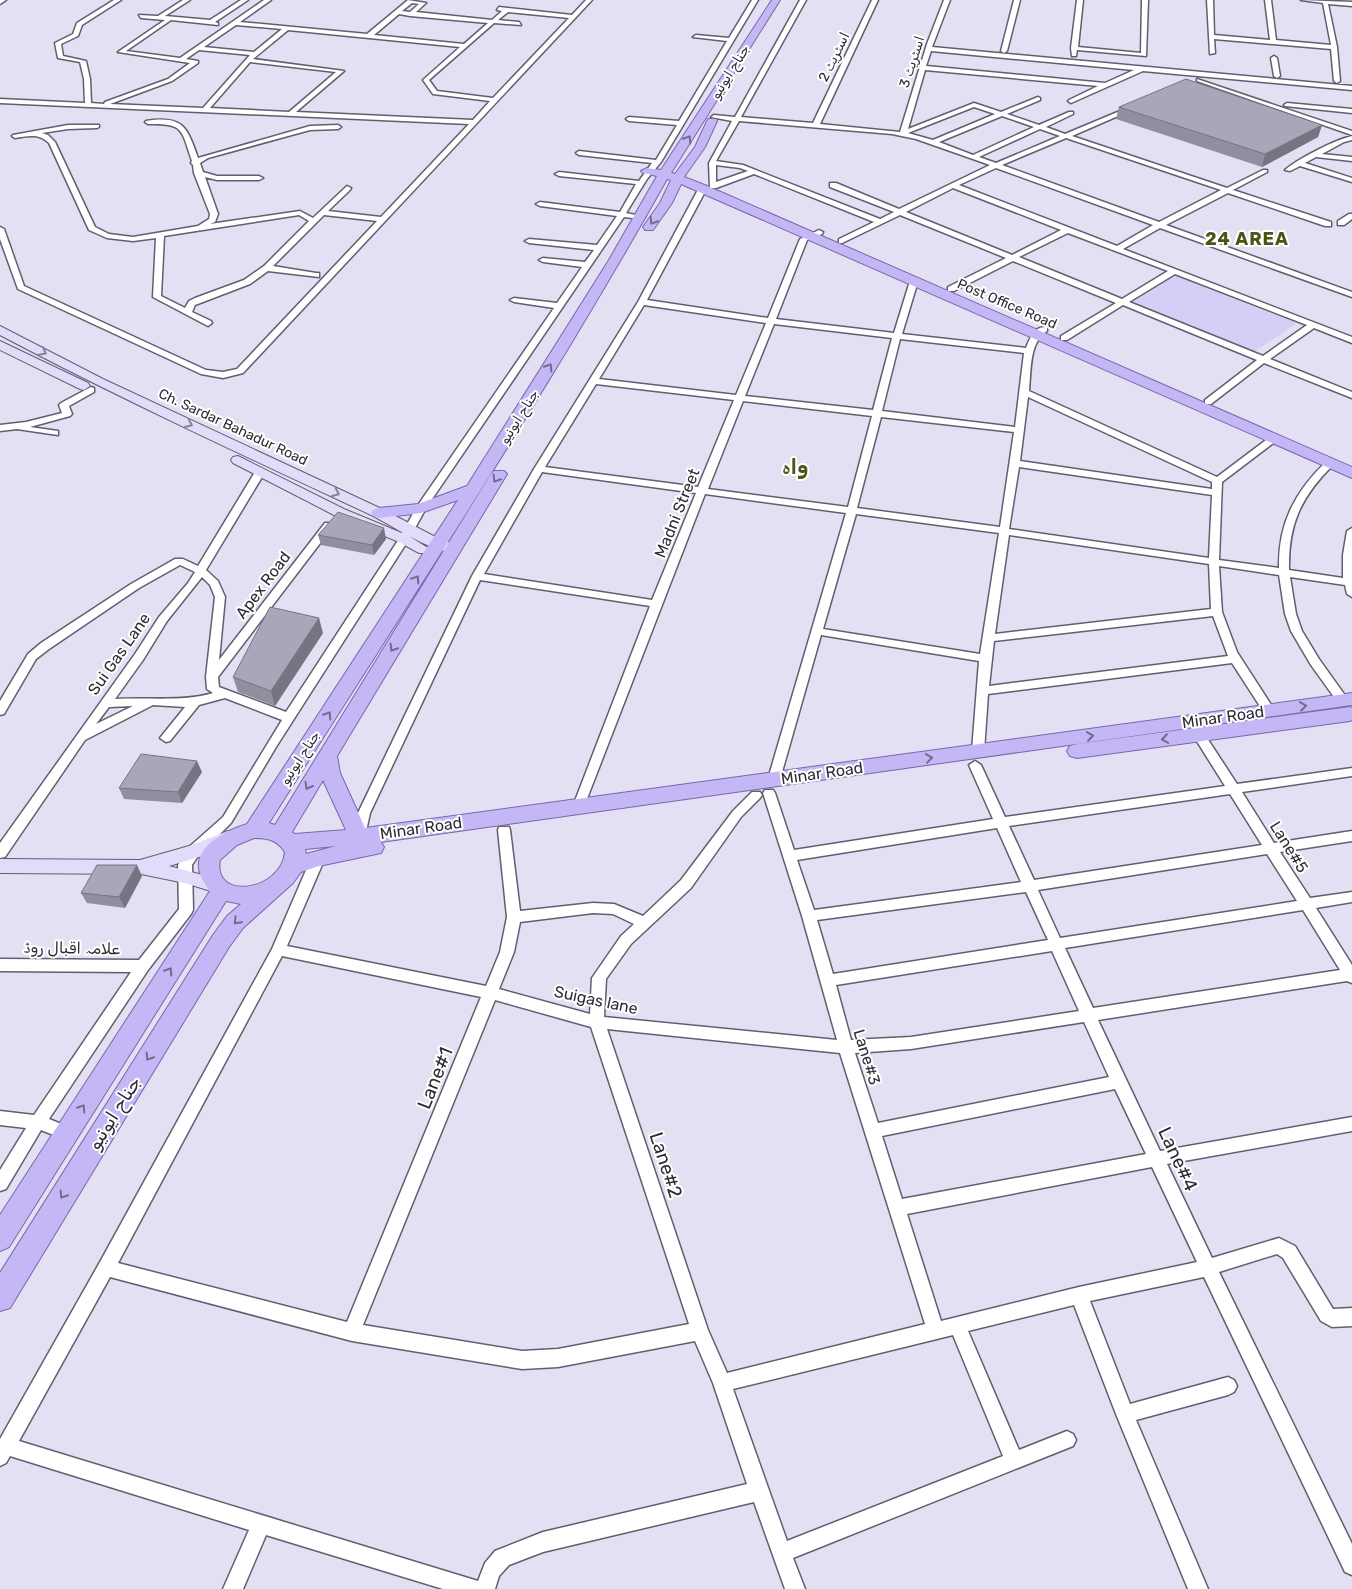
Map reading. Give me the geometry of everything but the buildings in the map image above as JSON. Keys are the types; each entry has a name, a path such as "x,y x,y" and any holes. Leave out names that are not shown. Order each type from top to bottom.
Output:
{"main road":[{"name":"جناح ایونیو","path":"249,831 474,489 641,217 657,188 659,171 676,157 776,0"},
{"name":"جناح ایونیو","path":"659,171 700,147 714,117 786,0"},
{"path":"666,203 685,193 708,187 699,168 700,147"},
{"name":"جناح ایونیو","path":"286,838 327,754 637,247 666,203 659,171"},
{"name":"Post Office Road","path":"659,171 708,187 815,234 914,281 1040,331 1064,338 1214,407 1273,439 1352,473"},
{"name":"Post Office Road","path":"815,234 842,241 1040,331 1214,407 1352,464"},
{"name":"Ch. Sardar Bahadur Road","path":"0,330 257,466 339,512 407,533"},
{"name":"Ch. Sardar Bahadur Road","path":"0,345 91,390 257,466 379,513 407,533 435,549 451,553"},
{"path":"379,513 421,508 474,489"},
{"name":"Minar Road","path":"977,758 1199,735 1249,721 1269,711 1349,704"},
{"name":"Minar Road","path":"294,866 318,858 360,849 504,830 825,779 1249,721 1349,704"},
{"path":"327,754 330,773 359,837"},
{"name":"Minar Road","path":"286,838 359,837 579,806 766,789"},
{"path":"218,888 208,871 212,856 225,842 249,831"},
{"path":"0,866 141,867 185,876 232,895 246,896 273,888 286,878 294,866 296,858 295,850 286,838 272,831 249,831 193,852 141,867"},
{"name":"جناح ایونیو","path":"0,1238 218,888"},
{"name":"جناح ایونیو","path":"0,1298 221,941 235,922 273,888"}],"street":[{"path":"15,136 96,124 84,116 90,105 83,61 60,57 58,43 76,35 78,24 118,0"},
{"path":"160,17 187,0"},
{"path":"212,22 245,0"},
{"path":"182,59 268,0"},
{"path":"0,229 21,287 204,372 223,375 240,371 590,0"},
{"path":"0,1184 38,1122 144,966 186,910 185,865 193,852 227,820 421,508 622,214 659,171 680,124 756,0"},
{"path":"359,837 364,813 477,576 593,380 642,302 708,187 712,163 803,0"},
{"name":"اسٹریٹ 2","path":"816,125 875,0"},
{"name":"اسٹریٹ 3","path":"902,133 929,47 947,0"},
{"path":"1004,51 1017,0"},
{"path":"1074,57 1080,0"},
{"path":"1074,48 1144,55 1145,0"},
{"path":"1210,0 1212,52"},
{"path":"1268,0 1273,42"},
{"path":"1304,0 1352,2"},
{"path":"1342,0 1352,2"},
{"path":"369,36 411,1 422,3 410,14"},
{"path":"1325,1 1334,47 1337,81"},
{"path":"496,9 574,16"},
{"path":"496,100 435,93 426,80 506,10"},
{"path":"397,12 519,24"},
{"path":"141,16 466,46"},
{"path":"102,106 170,80 196,62 120,51 171,18"},
{"path":"205,110 254,54 286,29"},
{"path":"696,37 731,40"},
{"path":"1212,37 1334,47"},
{"path":"929,47 1004,51 1352,82"},
{"path":"929,47 1352,88"},
{"path":"198,48 254,54"},
{"path":"1274,58 1277,76"},
{"path":"248,60 341,71 290,114"},
{"path":"1071,101 1152,64"},
{"path":"923,68 1106,85"},
{"path":"1219,70 1195,82 1267,104 1351,136"},
{"path":"934,142 1038,99"},
{"path":"0,101 474,122"},
{"path":"1267,104 1352,111"},
{"path":"902,133 974,105 1328,224"},
{"path":"842,241 995,165 1140,105"},
{"path":"973,157 1071,113"},
{"path":"714,117 902,133 934,142 1352,295"},
{"path":"629,119 680,124"},
{"path":"146,125 177,124 185,131 194,163 214,214 212,220 199,228"},
{"path":"194,163 206,157 310,128 338,127"},
{"path":"30,133 46,136 52,142 92,228 107,236 120,238 160,235 300,213 314,221"},
{"path":"1288,170 1351,136"},
{"path":"578,153 659,171"},
{"path":"1314,156 1352,159"},
{"path":"712,163 741,166 880,222"},
{"path":"1298,163 1352,180"},
{"path":"559,174 659,171"},
{"path":"708,187 755,171"},
{"path":"1118,249 1159,225 1264,171"},
{"path":"198,173 217,178 259,178"},
{"path":"832,185 1352,396"},
{"path":"952,186 1352,340"},
{"path":"187,313 192,303 247,282 267,268 347,188"},
{"path":"540,204 641,217"},
{"path":"322,213 383,219"},
{"path":"1352,216 1340,223 1352,227"},
{"path":"951,289 1067,230"},
{"name":"Madni Street","path":"579,806 656,604 804,240 815,234"},
{"path":"160,235 158,297 208,323"},
{"path":"529,240 599,248"},
{"path":"543,260 587,265"},
{"path":"267,268 316,275"},
{"path":"1064,338 1123,304 1174,271"},
{"path":"766,789 852,510 897,335 914,281"},
{"path":"514,300 559,306"},
{"path":"642,302 772,321 1029,351"},
{"path":"1214,407 1262,360 1314,325"},
{"path":"977,758 985,658 990,638 1029,351 1040,331"},
{"path":"593,380 1019,430"},
{"path":"19,428 67,414 64,405 91,390"},
{"path":"1024,392 1217,480"},
{"path":"0,428 19,428 55,433"},
{"path":"1217,480 1229,474 1273,439"},
{"path":"1015,463 1217,493"},
{"path":"1330,464 1312,479 1292,511 1283,550 1283,572 1292,619 1318,668 1349,704"},
{"name":"Sui Gas Lane","path":"0,853 79,738 139,657 163,619 192,585 257,466"},
{"path":"540,469 703,489 1004,531 1349,582"},
{"path":"1217,480 1214,563 1217,612 1236,659 1269,711"},
{"name":"Apex Road","path":"166,738 193,703 213,683 339,512"},
{"path":"1352,531 1348,550 1349,582 1352,594"},
{"path":"0,711 32,657 45,646 135,586 179,561 201,570 214,581 220,597 213,683 226,694 289,718"},
{"path":"477,576 656,604"},
{"path":"990,638 1217,612"},
{"path":"816,631 985,658"},
{"path":"982,691 1236,659"},
{"path":"105,703 150,701 193,703 226,694"},
{"path":"79,738 150,701"},
{"name":"Lane#5","path":"1199,735 1268,847 1351,975"},
{"name":"Lane#4","path":"977,758 1001,823 1119,1082 1352,1566"},
{"path":"789,856 1352,772"},
{"name":"Lane#3","path":"766,789 809,916 871,1131 935,1330"},
{"name":"Lane#2","path":"766,789 736,814 686,884 626,940 599,978 597,1022 700,1331 722,1383 758,1491 795,1589"},
{"name":"Lane#1","path":"352,1332 507,952 514,916 504,830"},
{"path":"809,916 1029,886 1268,847 1352,836"},
{"path":"318,858 278,950 106,1268 3,1452 261,1524 475,1589"},
{"path":"827,980 1352,897"},
{"path":"514,916 593,908 614,909 645,923"},
{"name":"Suigas lane","path":"278,950 491,993 597,1022 644,1028 797,1041 846,1048 911,1043 1351,975"},
{"name":"علامہ اقبال روڈ","path":"0,965 144,966"},
{"path":"871,1131 1119,1082"},
{"path":"0,1118 38,1122 66,1133"},
{"path":"896,1208 1156,1158 1352,1124"},
{"path":"722,1383 1079,1295 1207,1268 1280,1246 1289,1252 1327,1315 1332,1318 1352,1317"},
{"path":"106,1268 352,1332 522,1360 558,1358 700,1331"},
{"path":"1079,1295 1198,1589"},
{"path":"957,1324 1014,1462"},
{"path":"1126,1414 1228,1386"},
{"path":"781,1553 1067,1440"},
{"path":"485,1589 492,1570 502,1558 543,1542 758,1491"},
{"path":"233,1589 261,1524"}],"shaded area":[{"path":"1176,276 1297,323 1254,352 1131,303"}],"district":[{"name":"24 AREA","path":"1247,239"},
{"name":"واہ","path":"795,466"}]}
